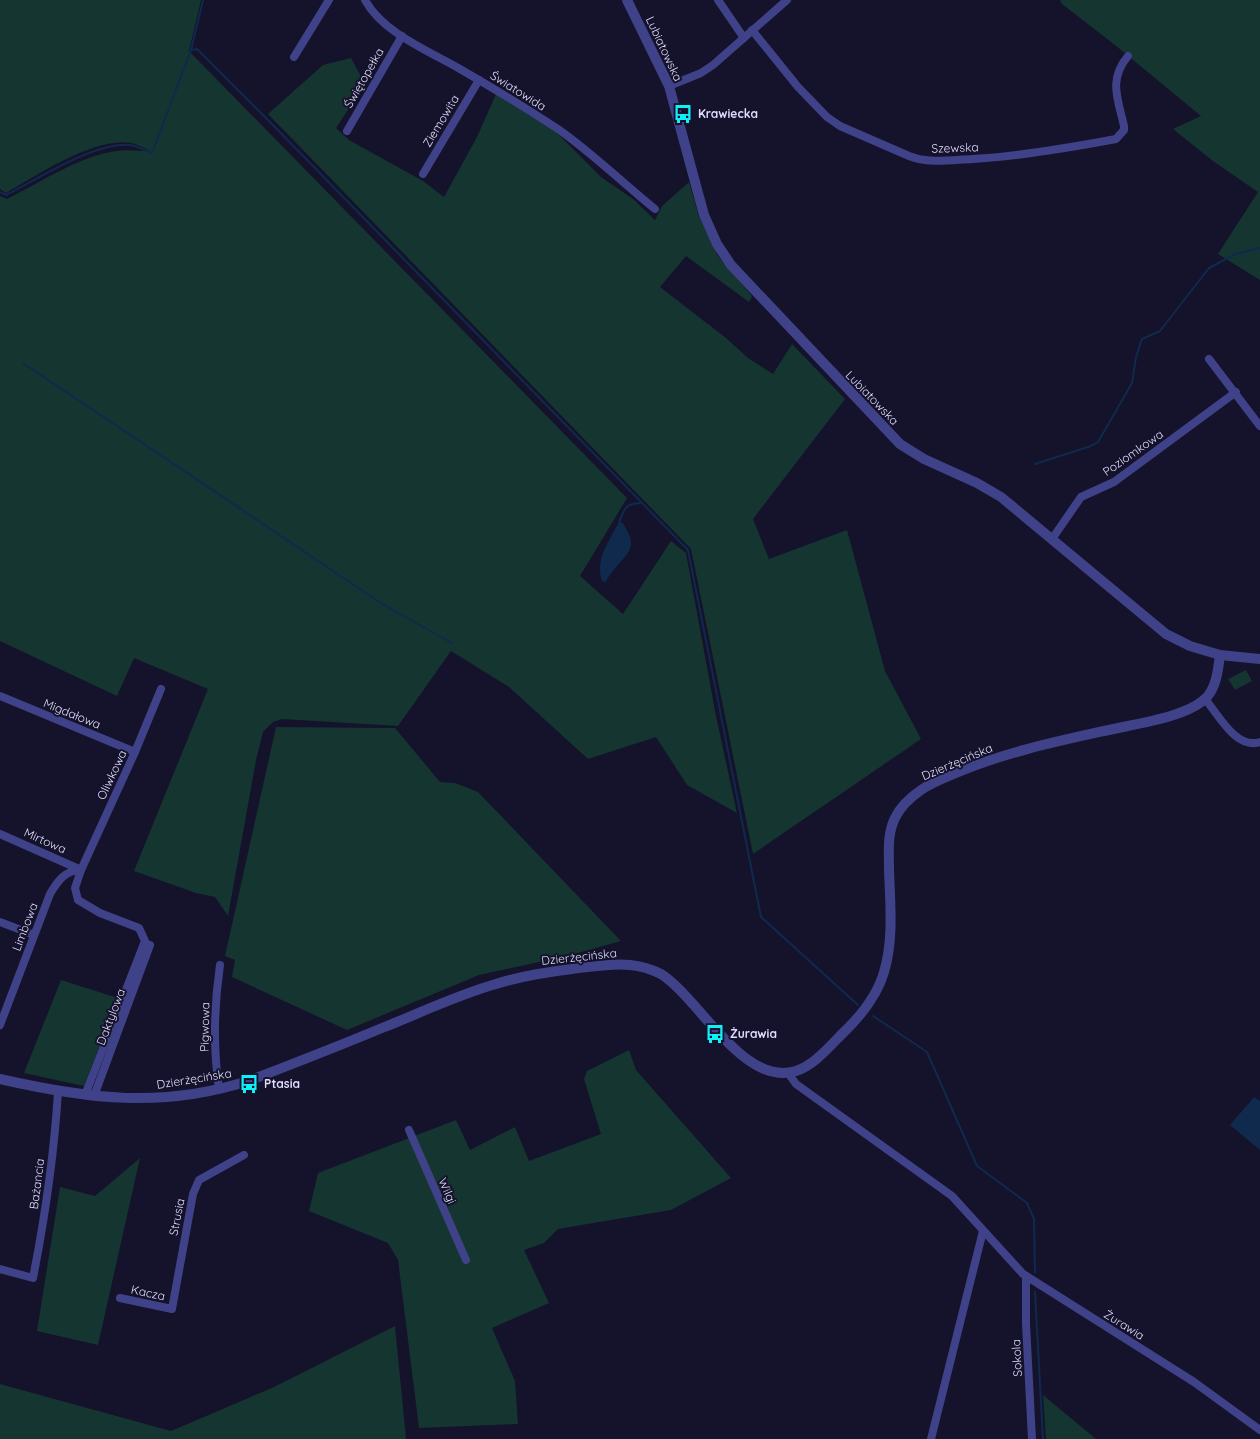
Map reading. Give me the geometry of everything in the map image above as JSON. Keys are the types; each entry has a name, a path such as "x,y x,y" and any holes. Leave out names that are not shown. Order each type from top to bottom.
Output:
{"street":[{"path":"294,57 329,0"},
{"name":"Światowida","path":"365,0 372,11 402,36 479,80 560,131 655,209"},
{"name":"Lubiatowska","path":"627,0 669,86 704,215 717,244 736,271 900,444 924,460 977,483 1001,497 1166,634 1190,646 1220,655 1260,659"},
{"path":"718,0 744,38"},
{"path":"669,86 701,73 787,0"},
{"name":"Szewska","path":"752,30 798,86 827,117 840,126 919,160 934,161 1020,156 1116,139 1124,130 1116,92 1116,81 1118,70 1128,56"},
{"name":"Świętopełka","path":"347,131 402,36"},
{"name":"Ziemowita","path":"423,174 479,80"},
{"path":"1210,359 1260,426"},
{"name":"Poziomkowa","path":"1052,539 1081,497 1114,482 1236,392"},
{"path":"1220,655 1213,689 1205,699 1235,736 1248,743 1260,743"},
{"name":"Oliwkowa","path":"89,1096 145,941 139,928 100,913 78,900 75,888 80,870 135,752 161,689"},
{"name":"Migdałowa","path":"0,696 135,752"},
{"name":"Dzierżęcińska","path":"0,1079 58,1092 130,1099 166,1098 219,1089 251,1080 485,987 535,974 609,964 647,968 663,976 676,987 729,1043 756,1066 767,1070 788,1073 798,1071 817,1058 865,1010 876,993 884,972 891,936 889,836 894,820 908,801 931,784 980,763 1033,748 1182,712 1194,707 1205,699"},
{"name":"Mirtowa","path":"0,834 80,870"},
{"name":"Limbowa","path":"0,1025 4,1002 50,894 63,877 72,870 80,870"},
{"path":"0,922 34,935"},
{"name":"Daktylowa","path":"89,1096 150,945"},
{"name":"Pigwowa","path":"219,1089 214,1044 220,965"},
{"name":"Żurawia","path":"788,1073 796,1084 952,1196 1026,1276 1194,1382 1260,1430"},
{"name":"Bażancia","path":"0,1269 33,1278 50,1180 58,1092"},
{"name":"Wilgi","path":"409,1130 466,1260"},
{"name":"Strusia","path":"172,1309 193,1194 199,1180 244,1156"},
{"path":"931,1439 983,1231"},
{"name":"Sokola","path":"1026,1276 1026,1324 1032,1439"},
{"name":"Kacza","path":"120,1298 172,1309"}],"green space":[{"path":"0,0 201,0 189,51 627,498 580,576 623,614 671,541 686,553 716,716 737,813 687,785 656,737 588,759 509,687 451,651 398,726 282,719 273,722 263,732 256,760 228,916 215,897 196,893 134,871 208,689 134,658 117,696 0,641 0,196 7,199 61,170 104,153 122,150 149,150 131,143 100,146 67,159 6,193 0,189"},
{"path":"1060,0 1260,0 1260,280 1218,254 1258,192 1213,161 1173,129 1201,116 1062,4"},
{"path":"351,58 365,84 336,128 349,140 423,181 444,197 477,137 496,94 555,131 601,177 633,199 655,220 662,206 689,182 699,217 718,256 752,296 749,302 686,256 660,287 726,338 748,358 773,374 792,344 845,399 753,519 769,559 847,530 885,671 921,739 753,854 691,549 268,114 323,65"},
{"path":"1246,670 1252,681 1235,690 1228,679"},
{"path":"276,727 395,728 440,782 455,783 478,792 621,941 567,956 479,975 347,1030 232,977 235,960 225,956"},
{"path":"61,980 118,998 84,1086 24,1073"},
{"path":"629,1050 636,1070 731,1178 671,1210 558,1229 544,1243 524,1250 549,1303 492,1328 515,1381 518,1424 419,1428 398,1260 388,1243 309,1211 318,1173 456,1120 470,1150 515,1127 529,1161 601,1134 584,1079 587,1071"},
{"path":"140,1158 98,1345 37,1331 60,1187 95,1196"},
{"path":"395,1326 406,1439 0,1439 0,1384 171,1431 274,1387"},
{"path":"1043,1395 1096,1439 1046,1439"}],"water":[{"path":"619,522 623,523 630,536 631,546 627,555 605,582 602,581 600,565 607,543"},
{"path":"1254,1097 1260,1101 1260,1150 1230,1125"}],"waterway":[{"path":"0,192 6,195 66,163 100,149 130,145 152,153 191,50 203,0"},
{"path":"191,50 197,49 266,118 688,550 761,917 858,1005"},
{"path":"1035,464 1098,442 1132,383 1136,357 1142,339 1160,331 1209,268 1235,254 1260,248"},
{"path":"23,363 384,605 452,643"},
{"path":"619,522 628,506 640,503"},
{"path":"873,1016 927,1052 977,1166 1027,1203 1034,1219 1035,1273"},
{"path":"1035,1292 1043,1439"}],"place":[{"name":"Krawiecka","path":"683,114"},
{"name":"Żurawia","path":"715,1034"},
{"name":"Ptasia","path":"249,1084"}]}
